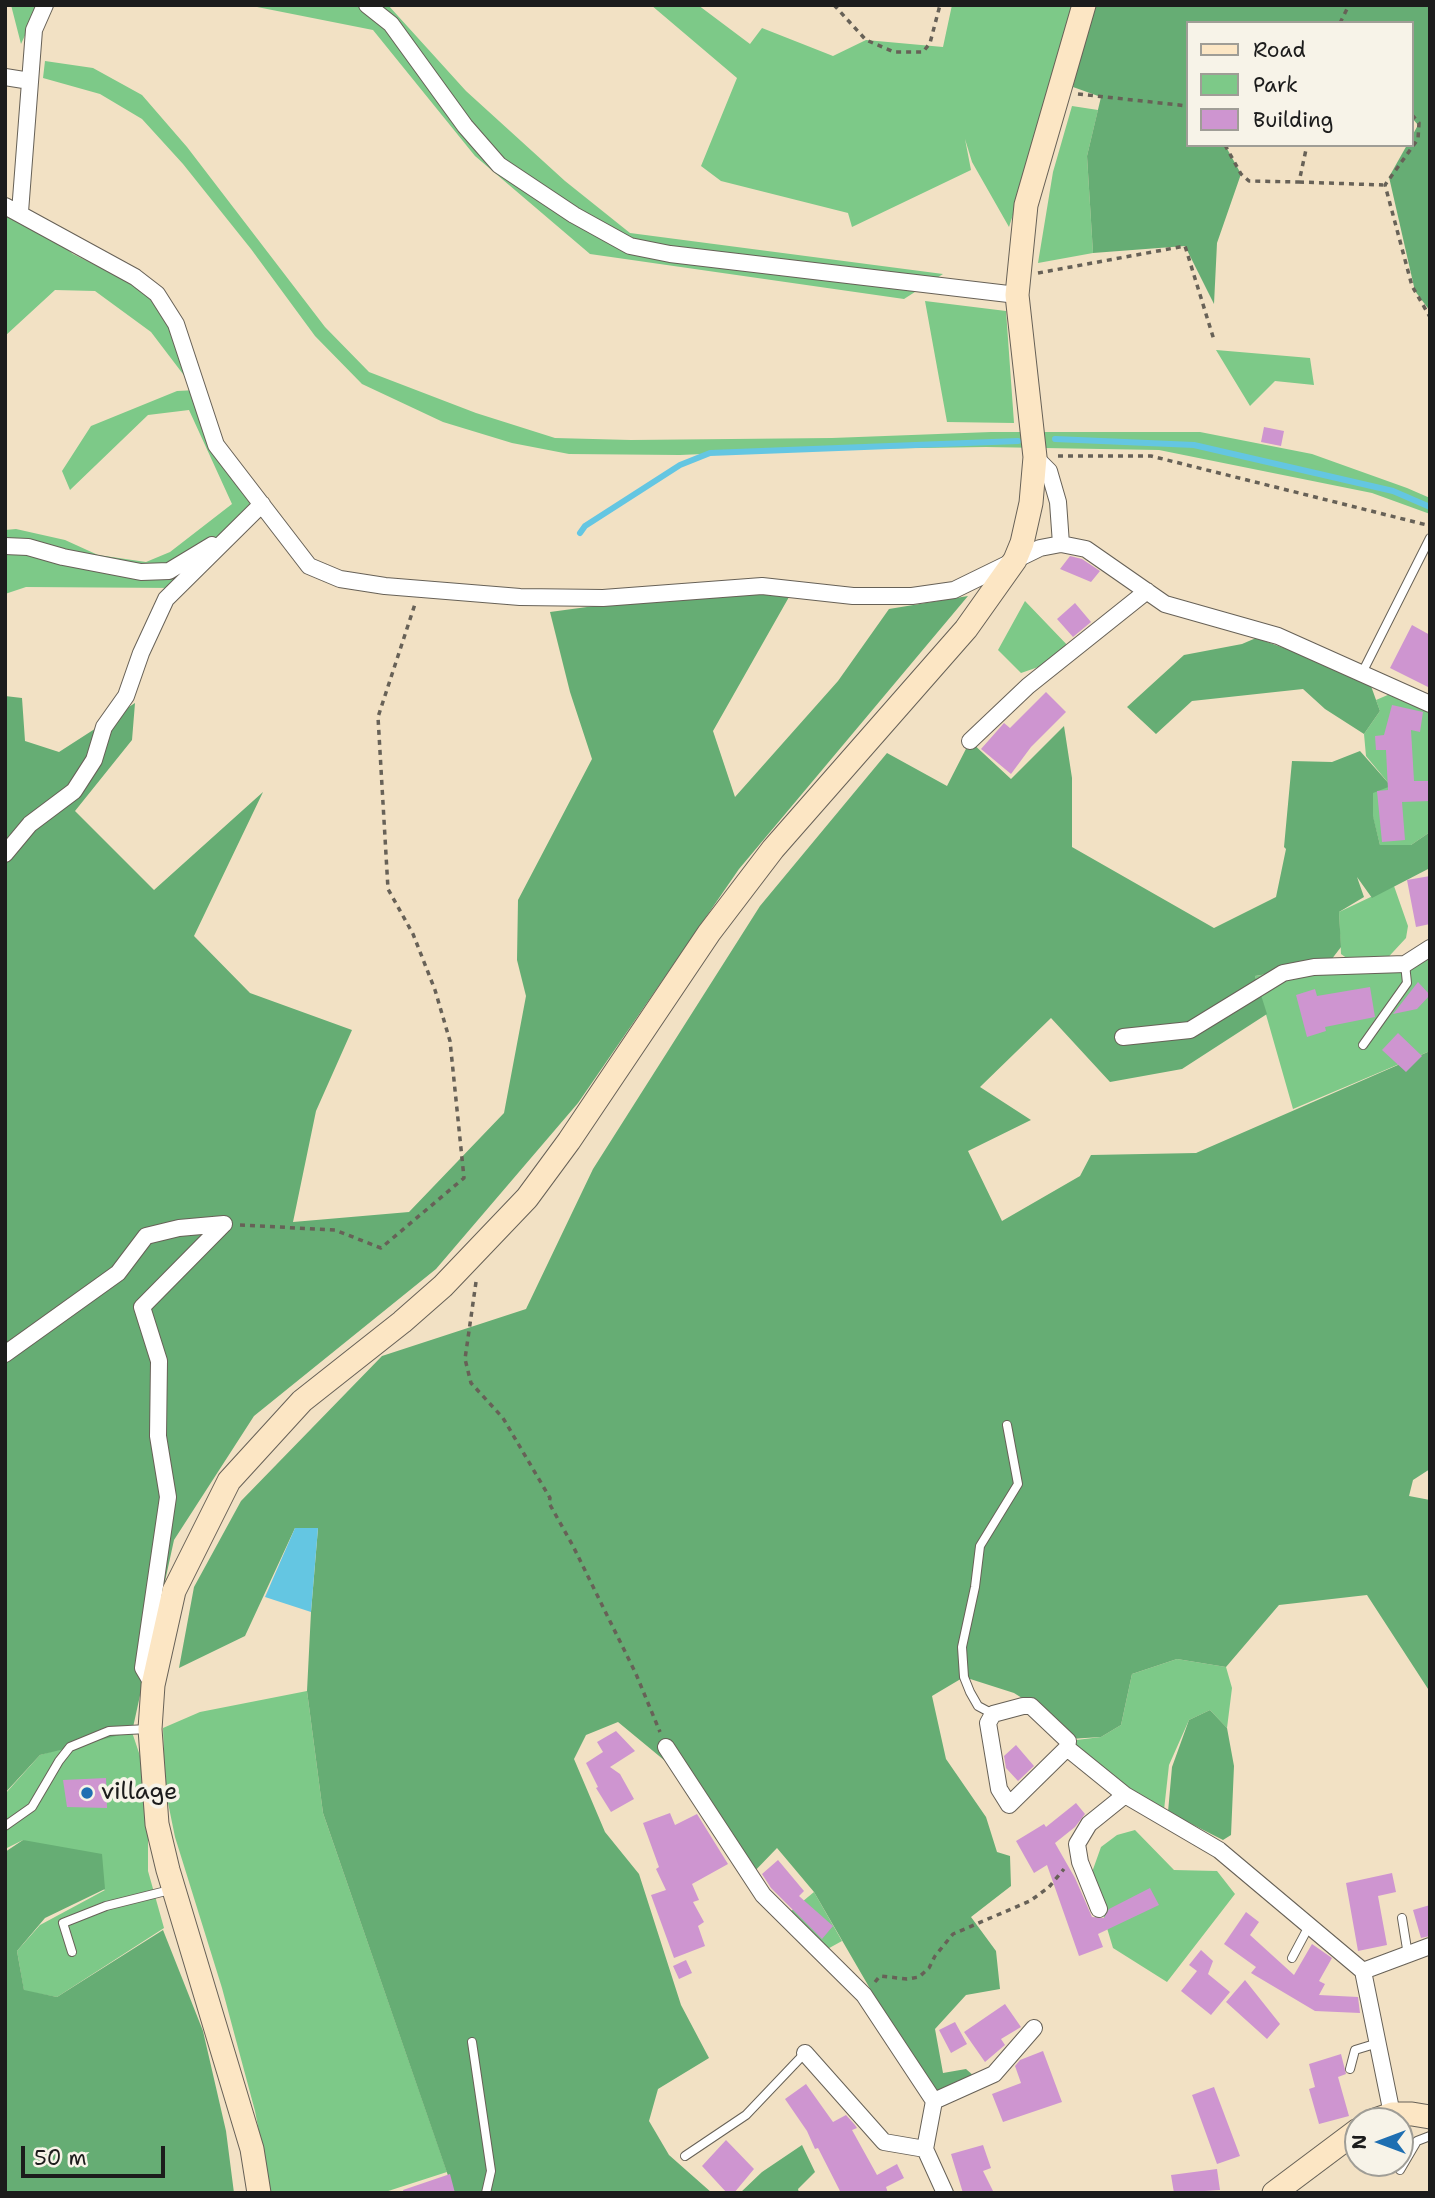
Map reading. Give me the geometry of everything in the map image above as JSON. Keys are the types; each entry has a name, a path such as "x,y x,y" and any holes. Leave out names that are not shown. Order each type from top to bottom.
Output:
{"street":[{"path":"44,5 34,30 13,209 135,277 157,294 176,324 216,445 309,566 340,579 520,597 604,598 762,586 853,596 912,596 954,590 1040,548 1061,544 1086,549 1165,604 1278,636 1430,704"},
{"path":"367,5 391,24 465,126 499,165 574,215 630,246 670,254 1018,286"},
{"path":"260,2193 252,2149 173,1889 157,1824 150,1729 153,1685 174,1591 229,1481 302,1401 402,1322 482,1248 527,1198 569,1141 709,933 757,870 966,629 1015,560 1022,543 1031,503 1035,457 1018,286 1026,205 1084,5"},
{"path":"5,77 30,81"},
{"path":"1035,457 1049,471 1058,502 1061,544"},
{"path":"5,854 30,824 74,791 94,760 104,727 126,696 141,653 166,598 262,505"},
{"path":"5,546 28,547 64,558 141,572 169,571 235,531"},
{"path":"970,741 1028,686 1147,591"},
{"path":"1123,1037 1190,1030 1283,973 1314,967 1405,964 1430,948"},
{"path":"153,1685 143,1668 168,1497 158,1424 159,1361 142,1307 224,1224"},
{"path":"5,1354 118,1273 146,1236 179,1228 224,1224"},
{"path":"1031,1706 1068,1741 1067,1748 1009,1805 999,1789 988,1723 993,1714 1031,1706"},
{"path":"666,1747 763,1895 864,1995 934,2101 925,2149 945,2193"},
{"path":"1067,1748 1125,1795 1219,1850 1363,1971 1378,2043 1381,2107"},
{"path":"1099,1909 1080,1861 1077,1843 1089,1824 1125,1795"},
{"path":"1363,1971 1430,1945"},
{"path":"934,2101 994,2074 1034,2028"},
{"path":"805,2053 884,2142 925,2149"},
{"path":"1274,2193 1344,2140"}],"lane":[{"path":"1362,674 1430,538"},
{"path":"1363,1045 1407,983 1405,964"},
{"path":"993,1714 978,1706 970,1692 964,1677 962,1647 975,1587 980,1546 1018,1484 1007,1425"},
{"path":"5,1826 32,1807 59,1761 71,1747 109,1731 150,1729"},
{"path":"72,1952 64,1923 106,1906 173,1889"},
{"path":"1402,1918 1408,1955"},
{"path":"1292,1958 1310,1926"},
{"path":"472,2042 491,2171 486,2193"},
{"path":"1350,2069 1355,2050 1378,2043"},
{"path":"685,2156 746,2115 805,2053"},
{"path":"1414,2146 1417,2141 1430,2136"}],"path":[{"path":"834,5 866,40 894,52 923,52 930,43 940,5"},
{"path":"1341,21 1349,5"},
{"path":"1058,91 1186,106"},
{"path":"1414,117 1419,123 1418,139 1414,145"},
{"path":"1226,147 1241,174 1249,181 1383,185"},
{"path":"1299,182 1307,147"},
{"path":"1412,147 1385,185 1412,286 1430,317"},
{"path":"1018,286 1185,246 1214,340"},
{"path":"1035,457 1151,456 1430,526"},
{"path":"224,1224 335,1230 381,1248 464,1178 450,1041 435,990 417,945 388,888 378,717 420,589"},
{"path":"482,1248 465,1359 471,1383 503,1418 550,1498 549,1503 636,1674 666,1747"},
{"path":"864,1995 880,1976 907,1979 919,1977 929,1968 953,1934 1030,1901 1048,1887 1071,1860 1077,1843"}],"green space":[{"path":"11,5 39,5 21,44"},
{"path":"247,5 388,5 466,91 565,181 630,233 943,274 904,299 590,254 475,156 373,30"},
{"path":"651,5 698,5 750,44 762,28 833,56 866,40 943,47 952,5 1079,5 1009,227 972,162 965,139 971,170 852,227 848,213 721,181 701,166 737,78"},
{"path":"1092,5 1430,5 1430,311 1415,291 1389,177 1406,147 1414,147 1414,132 1418,125 1414,120 1414,21 1186,21 1186,147 1226,147 1241,174 1217,243 1214,304 1185,246 1093,253 1087,156 1101,97 1073,87"},
{"path":"45,61 93,68 142,95 187,147 325,327 369,372 476,413 555,438 631,440 832,438 991,432 1200,432 1312,454 1430,498 1430,514 1372,493 1159,450 986,447 680,455 569,454 512,443 443,422 362,384 315,336 251,249 183,164 142,119 100,94 43,78"},
{"path":"1072,106 1098,110 1087,156 1093,253 1038,263 1053,172"},
{"path":"5,209 44,231 73,254 140,287 173,326 186,378 151,332 95,291 55,290 5,336"},
{"path":"925,301 1006,311 1014,423 947,422"},
{"path":"1216,350 1310,358 1314,385 1275,381 1250,406"},
{"path":"197,390 258,508 177,588 26,587 5,594 5,530 16,529 65,540 98,555 146,562 170,552 232,504 189,410 148,415 70,490 62,471 91,426 177,391"},
{"path":"713,590 789,597 713,731 735,797 838,681 889,609 968,596 739,869 578,1103 436,1269 254,1416 174,1540 132,1732 40,1755 5,1793 5,696 22,698 25,741 59,752 135,703 132,740 75,811 154,890 263,792 194,936 250,993 352,1030 316,1111 293,1222 409,1212 504,1113 526,996 517,960 518,900 592,759 570,692 550,612"},
{"path":"1025,601 1071,649 1050,663 1021,673 998,650"},
{"path":"1256,638 1323,662 1371,686 1380,711 1364,734 1325,709 1303,689 1192,701 1156,734 1127,707 1184,655 1242,644"},
{"path":"1390,694 1430,713 1430,832 1411,845 1380,845 1366,790 1390,785 1366,756 1364,734 1380,711 1376,700"},
{"path":"1064,726 1072,778 1072,847 1214,928 1276,897 1286,849 1284,847 1292,761 1332,762 1360,751 1391,786 1373,793 1373,816 1380,845 1411,845 1430,832 1430,868 1372,898 1357,877 1364,897 1339,912 1341,947 1328,964 1255,976 1267,1014 1182,1069 1110,1082 1051,1018 980,1087 1031,1120 968,1151 1002,1221 1080,1176 1091,1155 1196,1153 1430,1051 1430,1469 1413,1480 1409,1496 1430,1500 1430,1692 1367,1595 1279,1605 1226,1667 1177,1659 1132,1674 1121,1725 1101,1737 1054,1740 1038,1708 1014,1693 964,1677 932,1696 946,1759 986,1817 997,1852 1010,1856 1011,1886 971,1917 996,1951 1000,1989 966,1995 935,2029 943,2073 966,2069 975,2077 940,2095 905,2049 814,1892 777,1848 750,1876 693,1784 618,1722 586,1735 574,1759 605,1832 639,1874 681,2005 709,2058 658,2089 649,2121 669,2155 712,2193 454,2193 323,1813 307,1691 318,1528 295,1528 245,1636 179,1668 194,1587 241,1501 382,1356 526,1309 593,1169 760,906 887,753 947,786 970,741 1011,779"},
{"path":"1394,886 1408,926 1406,938 1381,965 1430,953 1430,1051 1293,1109 1255,976 1348,959 1341,954 1339,912"},
{"path":"1177,1659 1226,1667 1232,1688 1227,1728 1210,1710 1189,1720 1169,1765 1164,1810 1125,1795 1068,1741 1101,1737 1121,1725 1132,1674"},
{"path":"307,1691 323,1813 447,2172 382,2193 271,2193 255,2111 222,1988 175,1837 165,1788 163,1728 200,1712"},
{"path":"1210,1710 1227,1728 1234,1766 1231,1835 1223,1840 1168,1812 1172,1767 1189,1720"},
{"path":"132,1732 140,1756 148,1836 148,1871 164,1928 57,1997 24,1991 17,1951 40,1925 105,1890 23,1840 5,1849 5,1794 40,1755 79,1743"},
{"path":"1135,1830 1174,1870 1217,1871 1235,1894 1167,1982 1113,1948 1091,1875 1101,1847 1117,1835"},
{"path":"23,1840 102,1854 105,1889 45,1918 17,1951 24,1990 57,1997 163,1930 203,2031 226,2131 234,2193 5,2193 5,1852"},
{"path":"814,1892 842,1941 822,1952 785,1916"},
{"path":"802,2145 815,2172 798,2189 799,2193 740,2193 762,2172"}],"water":[{"path":"295,1528 318,1528 311,1612 265,1597"}],"building":[{"path":"1264,427 1284,431 1281,446 1261,442"},
{"path":"1070,556 1082,559 1100,571 1091,582 1060,569"},
{"path":"1075,603 1091,622 1073,637 1057,619"},
{"path":"1412,625 1430,635 1430,688 1390,668"},
{"path":"1046,692 1066,712 1031,747 1011,774 981,749 1004,723 1010,728"},
{"path":"1392,705 1423,712 1420,732 1411,730 1414,781 1430,781 1430,801 1402,802 1405,840 1382,842 1377,791 1388,790 1386,750 1376,750 1375,736 1384,735"},
{"path":"1430,876 1430,924 1416,927 1407,880"},
{"path":"1418,982 1430,995 1417,1009 1393,1014"},
{"path":"1370,987 1375,1017 1325,1027 1326,1031 1307,1037 1296,995 1315,989 1317,996"},
{"path":"1398,1033 1422,1056 1406,1072 1382,1050"},
{"path":"616,1731 635,1751 610,1767 620,1774 634,1799 611,1812 596,1788 598,1787 586,1763 603,1752 597,1742"},
{"path":"1016,1745 1034,1766 1018,1781 1006,1768 1004,1756"},
{"path":"106,1778 107,1808 67,1807 63,1780"},
{"path":"1076,1803 1085,1814 1075,1827 1055,1843 1075,1878 1092,1917 1104,1918 1109,1909 1150,1888 1159,1905 1098,1934 1103,1947 1079,1956 1047,1865 1034,1873 1016,1841 1044,1824 1046,1827"},
{"path":"670,1813 675,1825 697,1814 728,1864 692,1884 699,1900 693,1902 704,1922 698,1926 705,1946 674,1958 651,1895 666,1890 656,1869 659,1867 643,1823"},
{"path":"778,1860 804,1891 799,1896 833,1926 822,1939 771,1888 762,1874"},
{"path":"1392,1873 1396,1892 1378,1896 1387,1945 1358,1951 1346,1883"},
{"path":"1430,1905 1430,1936 1421,1938 1413,1910"},
{"path":"1246,1912 1259,1922 1250,1935 1294,1975 1312,1944 1332,1958 1319,1981 1325,1984 1319,1995 1358,1997 1360,2013 1315,2011 1251,1973 1256,1967 1224,1944"},
{"path":"1201,1950 1213,1961 1208,1974 1230,1992 1211,2015 1181,1991 1197,1971 1189,1965"},
{"path":"686,1960 692,1973 679,1979 673,1966"},
{"path":"1245,1980 1280,2024 1267,2039 1226,2002"},
{"path":"1005,2004 1021,2027 1001,2039 1005,2045 985,2062 964,2032"},
{"path":"955,2022 967,2044 951,2053 939,2030"},
{"path":"1043,2051 1062,2102 1003,2122 992,2094 1021,2083 1015,2066 1020,2060"},
{"path":"1341,2054 1346,2074 1338,2077 1346,2107 1344,2107 1344,2117 1319,2124 1309,2089 1315,2087 1309,2064"},
{"path":"806,2084 833,2122 846,2115 855,2125 857,2128 852,2130 877,2175 897,2164 904,2178 886,2187 888,2193 841,2193 818,2148 815,2149 807,2131 785,2099"},
{"path":"1214,2087 1240,2156 1217,2164 1192,2095"},
{"path":"726,2140 754,2169 734,2193 727,2193 702,2166"},
{"path":"983,2145 991,2168 983,2171 994,2193 963,2193 951,2154"},
{"path":"1217,2169 1220,2190 1174,2193 1171,2175"},
{"path":"450,2174 455,2193 404,2193 403,2190"}],"waterway":[{"path":"1055,439 1194,445 1393,491 1430,507"},
{"path":"580,533 585,526 680,465 710,453 1018,441"}],"place":[{"name":"village","path":"87,1793"}]}
